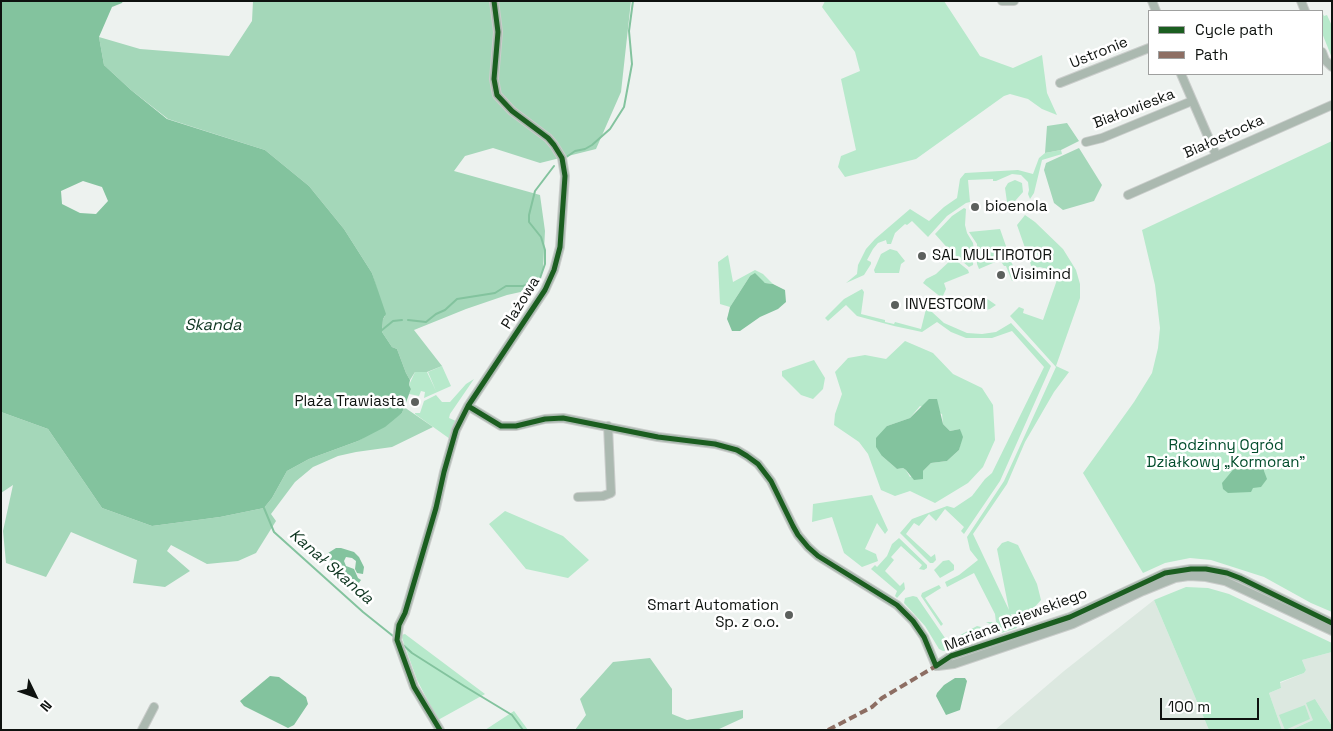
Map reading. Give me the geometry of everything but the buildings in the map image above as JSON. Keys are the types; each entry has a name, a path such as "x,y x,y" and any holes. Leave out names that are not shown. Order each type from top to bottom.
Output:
{"street":[{"name":"Plażowa","path":"440,730 414,687 397,640 399,625 405,613 436,508 456,430 468,406 549,283 559,254 565,176 562,158 554,144 512,112 497,95 494,79 498,32 494,1"},
{"path":"1002,1 1014,1"},
{"name":"Ustronie","path":"1060,83 1148,48"},
{"path":"1323,55 1325,60 1332,67"},
{"path":"1181,75 1216,155"},
{"name":"Białowieska","path":"1086,142 1102,138 1192,101"},
{"name":"Białostocka","path":"1128,195 1332,105"},
{"path":"468,406 501,426 516,426 554,418 715,444 737,450 748,456 758,464 771,481 793,526 808,547 818,556 897,606 913,621 924,637 936,666"},
{"path":"578,497 603,496 612,493 608,426"},
{"name":"Mariana Rejewskiego","path":"936,666 951,656 1070,617 1165,573 1191,568 1206,569 1240,578 1332,622"},
{"name":"Mariana Rejewskiego","path":"936,666 954,664 1073,624 1174,578 1189,576 1225,581 1244,588 1332,631"},
{"path":"142,730 154,707"}],"shaded area":[{"path":"253,1 631,1 621,92 596,149 540,163 493,148 465,156 454,171 540,195 545,231 543,270 534,289 507,295 466,309 414,330 442,366 427,372 415,372 410,380 397,349 392,347 382,332 385,316 372,273 344,229 309,186 265,150 168,119 131,90 104,65 99,37 140,49 229,56 252,21"},
{"path":"1067,123 1079,141 1061,150 1045,153 1047,126"},
{"path":"1079,148 1102,185 1094,201 1063,210 1054,203 1044,170 1046,163"},
{"path":"404,407 433,427 392,447 338,456 313,467 295,482 271,514 276,521 256,553 238,561 207,564 171,545 167,551 190,571 165,587 133,583 137,560 71,532 46,577 6,563 3,531 13,485 1,493 1,412 48,429 102,508 152,526 220,517 264,508 272,498 287,471 309,459 358,441 402,413"},
{"path":"1154,600 1209,730 995,730 1064,671"},
{"path":"1332,652 1332,726 1315,699 1313,720 1291,730 1282,730 1269,693 1281,688 1280,683 1304,673 1306,670 1302,660"},
{"path":"650,658 672,689 672,714 687,720 743,710 743,718 717,730 575,730 586,715 580,699 613,662"}],"green space":[{"path":"825,1 944,1 980,56 1013,68 1042,55 1047,93 1057,115 1042,109 1028,99 1010,94 1004,96 916,159 845,177 838,167 841,156 856,150 841,79 860,71 855,52 822,7"},
{"path":"1323,14 1324,16 1327,15 1332,26 1332,58 1323,36"},
{"name":"Rodzinny Ogród Działkowy „Kormoran”","path":"1332,141 1332,612 1311,603 1264,577 1211,560 1190,558 1165,563 1143,573 1083,473 1134,402 1152,373 1158,348 1160,328 1155,285 1142,230"},
{"path":"1061,150 1062,154 1042,160 1034,193 1030,199 1028,182 1021,175 1012,174 996,181 993,181 993,179 968,180 970,202 947,216 928,237 912,221 907,225 905,224 895,233 891,244 887,244 886,240 878,243 873,249 867,260 871,264 864,275 846,283 857,274 858,265 866,249 910,209 929,221 957,198 960,179 965,173 1018,170 1033,174 1039,158 1045,153"},
{"path":"1015,180 1022,183 1023,192 1008,209 1005,188 1008,183"},
{"path":"964,208 966,209 965,225 973,243 974,251 973,265 969,267 951,252 935,234 952,216"},
{"path":"1025,215 1063,249 1076,270 1080,284 1080,298 1056,366 1069,372 1054,392 1025,442 1007,484 973,534 1009,610 997,549 1002,543 1008,541 1018,545 1037,584 1041,600 1033,609 1017,615 1011,614 1017,628 995,635 990,624 986,622 996,622 995,614 974,573 947,587 945,582 959,575 978,560 970,550 967,537 1004,481 1056,367 1010,316 1019,307 1024,309 1023,313 1043,320 1058,277 1046,273 1047,269 1040,267 1032,268 1017,225"},
{"path":"1000,229 1014,269 1016,279 1012,281 1006,266 1000,260 979,269 977,264 977,244 969,232"},
{"path":"890,249 897,251 905,261 901,264 899,273 875,273 874,270 881,254"},
{"path":"728,255 733,282 755,270 763,274 773,284 765,283 750,276 730,307 720,304 718,262"},
{"path":"953,258 968,270 969,273 944,283 946,289 942,298 923,283"},
{"path":"862,289 864,292 861,314 885,320 885,322 894,324 895,322 921,329 926,309 944,323 967,333 982,334 996,332 1011,323 1051,366 1000,481 964,534 961,531 964,527 945,509 936,521 929,514 919,526 914,523 906,534 931,557 935,554 936,560 933,563 930,563 900,533 912,519 947,506 954,508 972,496 992,473 1044,367 1012,331 992,338 966,338 951,332 937,322 922,332 857,316 846,305 828,321 825,318 844,299"},
{"path":"986,298 996,305 981,311 968,310 962,307"},
{"path":"905,341 933,353 953,374 982,388 993,405 995,440 983,467 968,483 935,503 910,491 895,496 881,490 868,454 859,442 834,425 835,414 842,394 835,372 848,358 865,355 886,359","holes":["920,406 942,414 943,424 950,431 960,429 962,437 959,450 947,461 931,463 923,471 910,477 906,470 903,468 897,469 882,456 887,426 910,418"]},
{"path":"814,360 825,378 823,389 813,399 801,395 782,376 782,371"},
{"path":"442,366 451,386 424,398 425,392 421,391 419,396 409,394 411,389 409,385 415,372 427,372 436,391 428,372"},
{"path":"474,379 450,414 449,418 456,421 450,439 415,414 420,413 424,401 436,395 442,402 450,402 466,384"},
{"path":"872,495 888,530 885,534 877,523 865,549 876,554 878,561 862,567 844,553 832,517 812,522 813,504"},
{"path":"505,511 563,536 589,560 568,578 526,569 489,524"},
{"path":"899,538 927,565 927,568 924,570 919,569 922,565 901,546 891,557 894,560 885,571 900,586 904,582 905,589 897,598 895,596 897,591 871,569 875,565 877,567 887,556 892,544"},
{"path":"949,560 954,565 954,570 940,578 934,570 943,561"},
{"path":"939,585 941,588 925,598 943,624 941,626 921,596 922,593"},
{"path":"1186,587 1208,588 1229,594 1332,643 1332,652 1302,660 1306,670 1304,673 1280,682 1281,688 1269,693 1282,730 1209,730 1154,600"},
{"path":"917,597 945,638 949,639 950,650 943,651 939,649 925,626 904,603 905,598"},
{"path":"977,626 985,628 989,637 954,649 953,639"},
{"path":"405,634 485,694 438,720 417,680 401,635"},
{"path":"1315,699 1332,726 1332,730 1291,730 1313,720 1306,703"},
{"path":"1305,705 1310,719 1285,730 1279,715"},
{"path":"514,711 528,730 485,730"}],"water":[{"name":"Skanda","path":"1,1 123,1 112,7 99,37 104,65 167,119 265,150 309,186 344,229 372,273 386,314 383,319 382,332 392,347 397,349 410,380 409,385 411,389 402,413 385,427 358,441 309,459 287,471 272,498 264,508 220,517 152,526 102,508 48,429 1,412","holes":["83,181 102,187 108,201 96,214 80,213 62,204 61,191"]},
{"path":"755,273 765,283 773,284 785,290 786,302 778,309 760,317 740,331 732,331 727,319 730,307 750,276"},
{"path":"929,399 937,399 943,424 950,431 960,429 963,437 959,450 947,461 931,463 923,471 923,479 914,480 906,470 903,468 897,469 882,456 876,447 876,438 887,426 910,418"},
{"path":"1263,458 1267,479 1261,487 1253,488 1251,492 1228,493 1223,489 1222,483 1237,465 1240,464 1248,469"},
{"path":"336,548 354,552 359,557 364,567 363,574 357,573 355,569 356,561 352,558 346,557 344,561 346,566 354,569 361,580 358,584 325,555"},
{"path":"270,676 279,677 306,697 308,704 294,725 288,728 244,706 240,701"},
{"path":"955,678 965,678 967,681 960,710 946,715 936,696 944,685"}],"waterway":[{"path":"565,158 575,151 592,145 610,129 624,107 632,64 629,31 633,1"},
{"path":"408,320 426,322 445,310 457,299 495,293 506,286 523,286 539,281 545,264 545,250 541,237 529,222 529,215 535,191 554,166"},
{"path":"382,330 393,321 402,320"},
{"name":"Kanał Skanda","path":"264,508 274,532 363,612 393,636"},
{"name":"Kanał Skanda","path":"401,643 412,653 512,715 523,730"}],"marked path":[{"path":"828,730 872,707 882,698 936,666"}],"cycle path":[{"path":"440,730 414,687 397,640 399,625 405,613 436,508 456,430 468,406 545,290 554,270 560,247 565,176 562,158 548,138 512,111 497,95 494,79 498,32 494,1"},
{"path":"468,406 501,426 516,426 545,419 563,418 658,437 715,444 737,450 758,464 771,481 798,535 808,547 818,556 897,605 913,621 924,637 936,666 951,656 1070,617 1165,573 1191,569 1206,569 1227,573 1332,623"}],"place":[{"name":"bioenola","path":"975,207"},
{"name":"SAL MULTIROTOR","path":"922,256"},
{"name":"Visimind","path":"1001,275"},
{"name":"INVESTCOM","path":"895,305"},
{"name":"Plaża Trawiasta","path":"415,402"},
{"name":"Smart Automation Sp. z o.o.","path":"789,615"}]}
